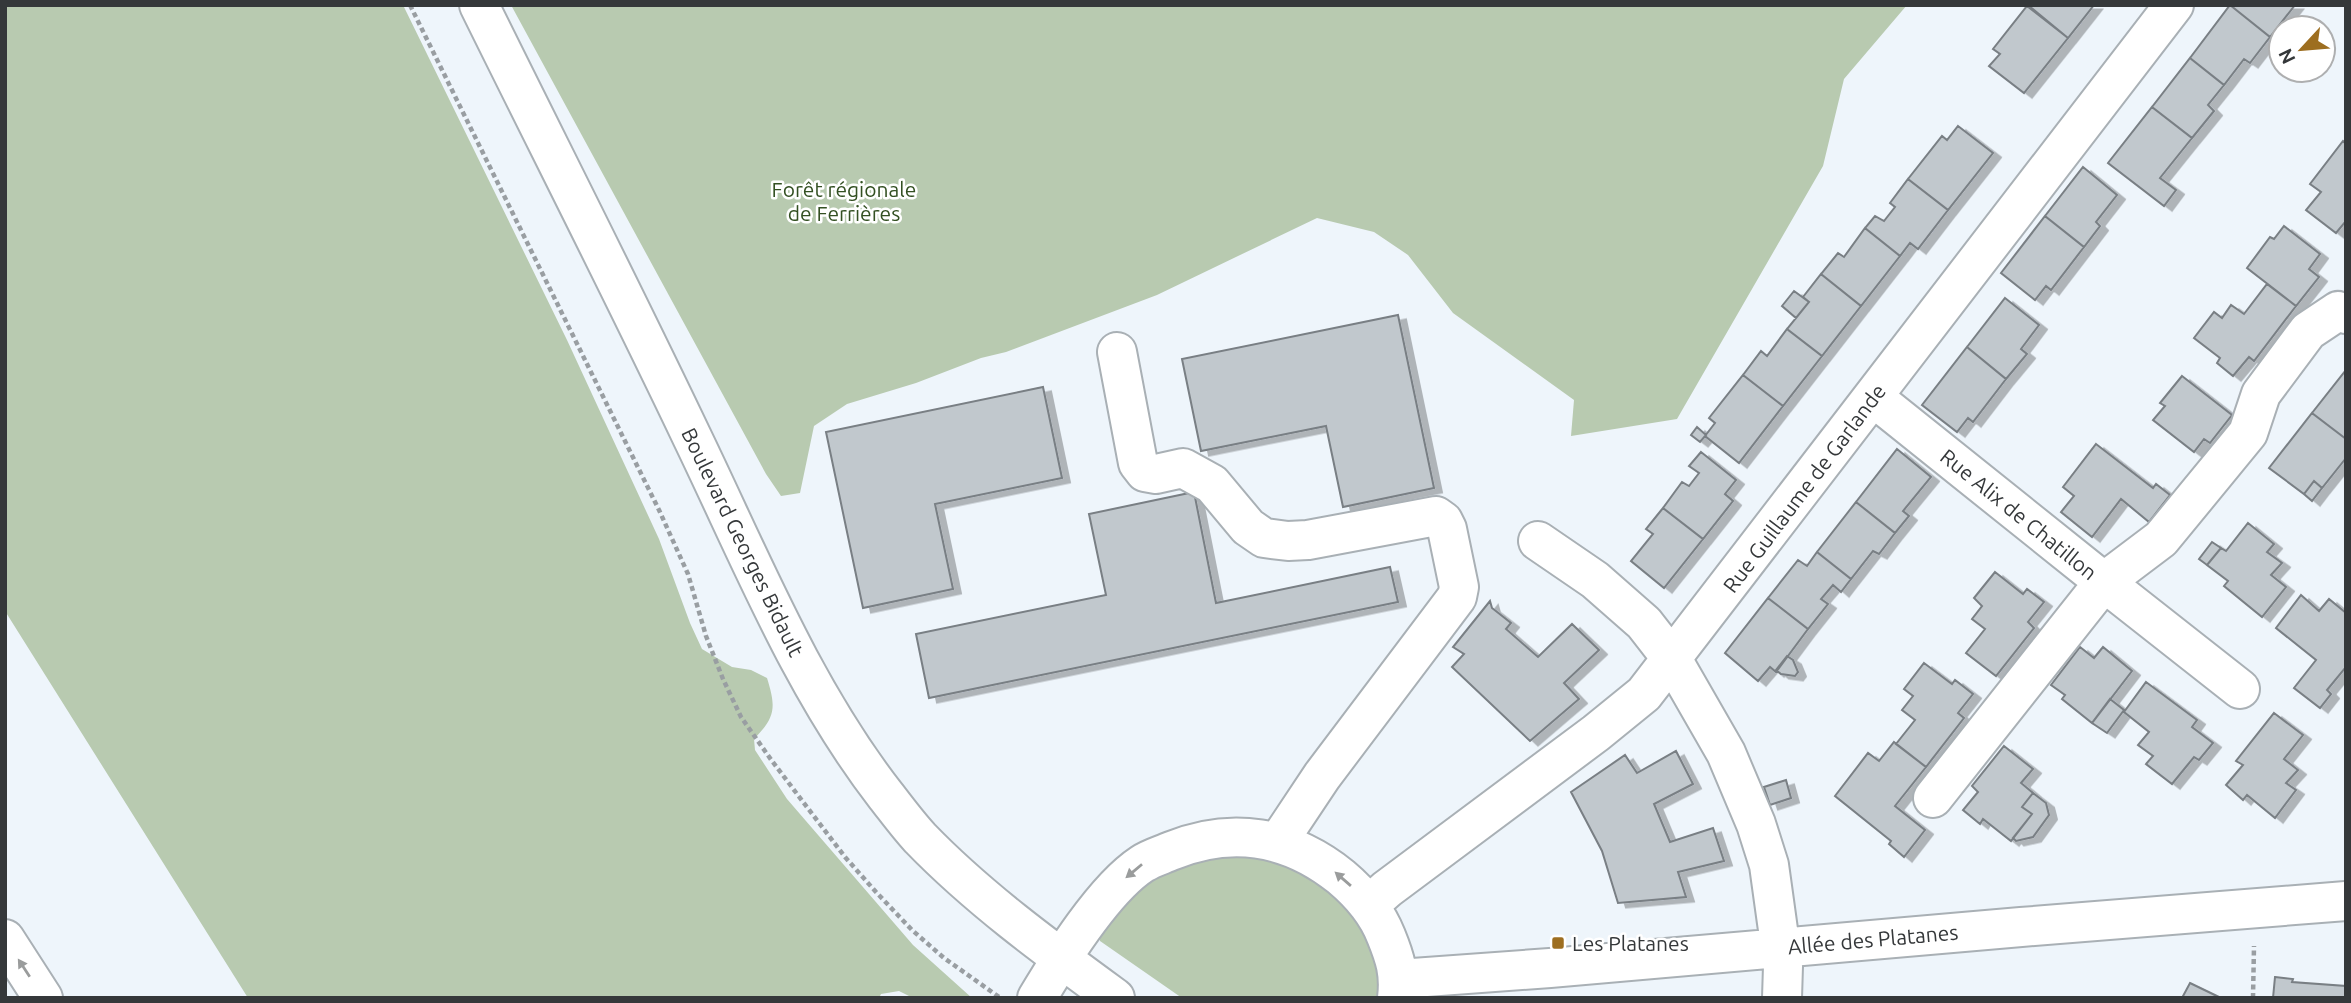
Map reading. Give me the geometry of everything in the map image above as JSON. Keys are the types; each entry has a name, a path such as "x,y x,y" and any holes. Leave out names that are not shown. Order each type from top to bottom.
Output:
{"main road":[{"name":"Boulevard Georges Bidault","path":"479,5 667,384 792,646 865,769 919,836 969,884 1115,998"},
{"name":"Rue Guillaume de Garlande","path":"1369,905 1644,694 2174,5"},
{"name":"Rue Alix de Chatillon","path":"1873,397 2104,582 2161,539 2248,433 2261,394 2308,331 2338,312 2346,314"},
{"path":"1117,352 1138,463 1145,472 1156,474 1183,468 1194,473 1212,484 1248,527 1264,538 1308,540 1436,516 1443,521 1447,529 1459,587 1457,597 1322,776 1278,842"},
{"path":"1538,541 1595,580 1644,623 1672,659 1726,753 1756,824 1769,864 1783,966 1782,998"},
{"path":"1933,798 2104,582 2240,689"},
{"path":"1037,998 1061,958 1106,899 1142,864 1184,846 1207,840 1251,837 1300,850 1325,864 1349,884 1369,905 1382,925 1398,988"},
{"name":"Allée des Platanes","path":"1398,988 1781,947 2346,901"},
{"path":"5,939 43,998"}],"path":[{"path":"410,5 659,510 688,574 706,636 741,717 811,813 876,892 912,930 944,958 1000,998"},
{"path":"2253,998 2254,942"}],"green space":[{"path":"5,5 403,5 567,340 659,539 702,649 732,667 751,670 767,678 772,711 767,724 754,739 755,750 787,799 913,945 972,998 913,998 899,991 881,994 879,998 248,998 5,611"},
{"name":"Forêt régionale de Ferrières","path":"511,5 1907,5 1844,79 1823,166 1677,419 1571,436 1574,400 1453,313 1408,255 1374,232 1317,218 1157,295 1006,352 847,404 814,426 800,493 781,496 766,474"},
{"path":"1261,855 1318,878 1357,919 1370,943 1377,967 1380,998 1182,998 1100,941 1099,936 1137,887 1193,858"}],"building":[{"path":"2028,5 2094,5 2068,38"},
{"path":"2230,5 2295,5 2288,14 2267,14 2267,35"},
{"path":"2230,5 2267,35 2267,41 2250,63 2244,59 2224,85 2190,58"},
{"path":"2027,6 2068,38 2024,93 1989,66 2000,54 1993,49"},
{"path":"2190,58 2224,85 2208,105 2214,111 2192,138 2152,107"},
{"path":"2152,107 2192,138 2160,178 2176,190 2164,206 2108,163"},
{"path":"1958,126 1993,153 1948,210 1908,179 1942,136 1947,140"},
{"path":"2343,141 2346,144 2346,221 2336,233 2306,210 2321,192 2310,184"},
{"path":"2083,167 2117,195 2096,222 2100,226 2084,247 2045,216"},
{"path":"1908,179 1948,210 1918,249 1910,243 1900,256 1865,228 1875,216 1884,221 1895,207 1890,203"},
{"path":"2045,216 2084,247 2051,290 2046,286 2035,300 2001,273"},
{"path":"2284,226 2320,254 2309,269 2319,277 2296,306 2247,268 2270,237 2274,239"},
{"path":"1865,228 1900,256 1861,306 1821,274 1838,253 1844,257"},
{"path":"1821,274 1861,306 1822,356 1787,329 1809,302 1803,297"},
{"path":"2267,284 2296,306 2254,361 2249,357 2233,376 2217,363 2220,358 2194,338 2214,312 2222,318 2231,305 2244,314"},
{"path":"1794,291 1809,302 1796,318 1782,306"},
{"path":"2005,298 2039,325 2021,349 2027,354 2006,379 1967,347"},
{"path":"1398,315 1434,488 1343,507 1326,426 1201,451 1182,359"},
{"path":"1787,329 1822,356 1783,406 1743,375 1761,351 1767,356"},
{"path":"1967,347 2006,379 1973,422 1968,418 1957,432 1922,405"},
{"path":"2346,370 2346,439 2312,413"},
{"path":"1743,375 1783,406 1739,463 1705,436 1715,423 1709,418"},
{"path":"2182,376 2232,415 2210,443 2204,439 2194,452 2153,420 2165,406 2160,403"},
{"path":"1043,387 1062,478 935,504 953,589 863,608 826,432"},
{"path":"2312,413 2346,439 2346,458 2322,488 2314,481 2304,494 2269,468"},
{"path":"1697,427 1706,435 1700,442 1691,435"},
{"path":"2096,444 2153,488 2156,484 2170,495 2149,522 2121,499 2092,537 2061,512 2074,496 2063,487"},
{"path":"1897,449 1931,477 1903,511 1909,516 1895,533 1856,502"},
{"path":"1701,452 1736,480 1725,494 1733,501 1703,539 1663,508 1682,482 1689,486 1699,473 1689,466"},
{"path":"2314,481 2322,488 2312,501 2304,494"},
{"path":"1194,492 1216,603 1390,567 1398,602 929,698 916,634 1106,595 1089,514"},
{"path":"1856,502 1895,533 1879,554 1873,551 1851,579 1817,552"},
{"path":"1663,508 1703,539 1664,588 1631,561 1653,534 1646,529"},
{"path":"2248,523 2274,544 2267,552 2282,563 2271,575 2286,587 2262,617 2224,586 2228,581 2207,565 2221,548 2226,551"},
{"path":"2212,542 2221,548 2207,565 2199,559"},
{"path":"1817,552 1851,579 1841,592 1833,585 1821,599 1828,604 1808,629 1768,598 1798,560 1807,566"},
{"path":"1995,572 2023,594 2027,589 2044,602 2028,622 2034,628 1996,676 1966,653 1985,629 1972,619 1982,606 1974,598"},
{"path":"2301,595 2319,611 2329,599 2346,613 2346,667 2327,690 2331,694 2320,708 2294,688 2316,660 2276,628"},
{"path":"1768,598 1808,629 1776,672 1770,667 1758,681 1725,653"},
{"path":"1490,601 1492,608 1511,623 1506,629 1538,657 1572,624 1599,650 1564,683 1579,699 1530,741 1452,667 1464,654 1453,647"},
{"path":"2080,647 2094,658 2103,647 2132,671 2092,723 2062,699 2065,695 2051,685"},
{"path":"1787,656 1793,660 1798,672 1795,676 1781,674 1776,670"},
{"path":"1924,663 1952,684 1955,680 1973,694 1958,713 1964,718 1926,767 1896,744 1915,720 1902,710 1913,696 1904,689"},
{"path":"2146,682 2197,720 2192,727 2213,743 2199,760 2194,757 2172,784 2146,764 2153,756 2138,745 2149,732 2124,712"},
{"path":"2110,699 2124,710 2107,733 2092,723"},
{"path":"2274,713 2303,735 2284,759 2298,770 2286,783 2296,790 2275,818 2247,795 2243,800 2226,785 2243,765 2236,761"},
{"path":"1894,742 1926,767 1895,806 1925,830 1904,857 1889,844 1891,841 1835,796 1868,753 1879,761"},
{"path":"2004,746 2033,769 2021,783 2033,793 2022,807 2032,814 2011,841 1983,819 1980,824 1963,810 1978,792 1972,786"},
{"path":"1676,751 1693,784 1654,804 1670,842 1713,828 1724,861 1678,872 1686,897 1618,903 1602,851 1571,792 1625,755 1637,773"},
{"path":"1786,780 1791,798 1770,805 1764,787"},
{"path":"2033,793 2046,803 2049,815 2033,837 2016,841 2013,838 2032,814 2022,807"},
{"path":"2275,977 2293,979 2292,982 2346,986 2346,998 2273,998"},
{"path":"2190,983 2221,998 2182,998"}],"place":[{"name":"Les Platanes","path":"1558,943"}]}
